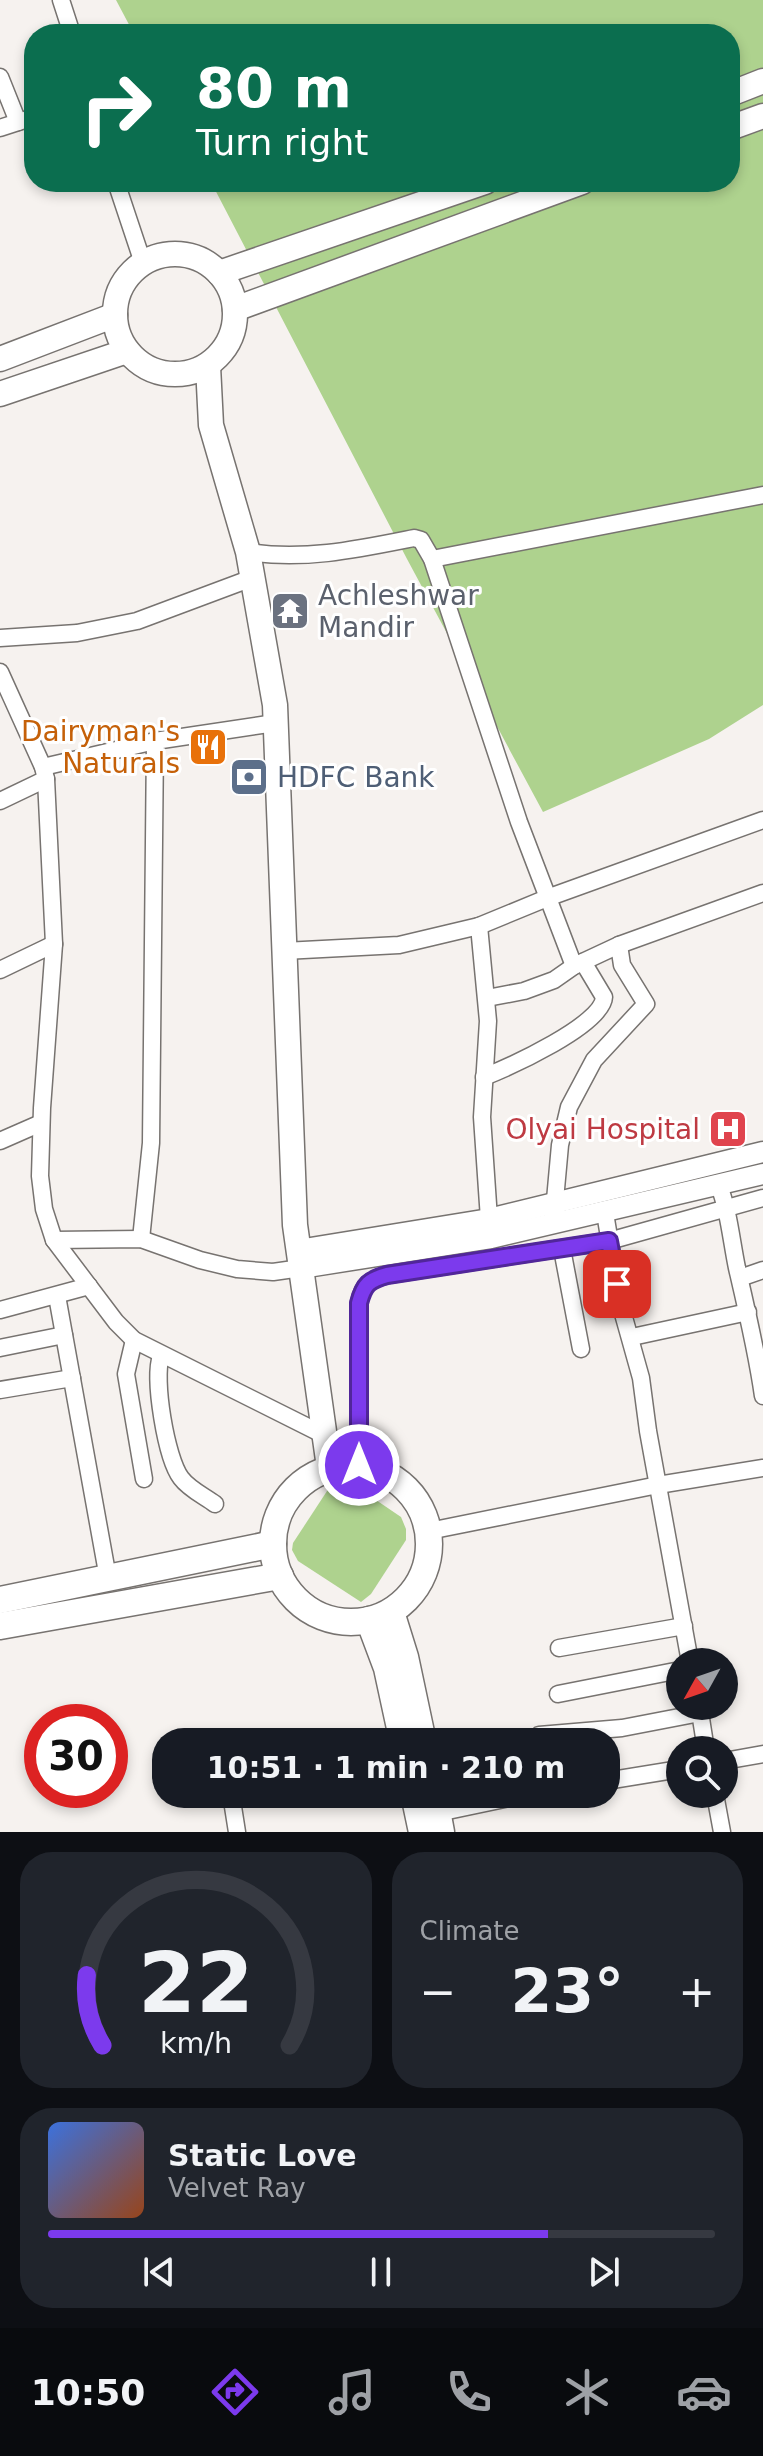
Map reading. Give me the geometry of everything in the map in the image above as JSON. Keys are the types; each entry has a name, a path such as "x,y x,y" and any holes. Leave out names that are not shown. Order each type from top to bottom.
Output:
{"main road":[{"path":"740,90 763,81"},
{"path":"740,124 763,116"},
{"path":"219,273 456,192"},
{"path":"235,309 555,192"},
{"path":"182,254 202,260 219,273 230,289 235,309 234,329 226,347 208,366 176,375 158,372 141,364 127,351 118,334 115,315 118,295 128,277 143,263 162,256 182,254"},
{"path":"0,359 115,315"},
{"path":"0,394 127,351"},
{"path":"208,366 211,425 248,552 275,705 295,1225 329,1467"},
{"path":"176,375 211,425"},
{"path":"359,1465 384,1472 405,1487 420,1507 429,1531 429,1554 422,1577 409,1597 380,1616 348,1622 317,1613 292,1594 280,1576 273,1544 277,1517 290,1494 310,1477 329,1467 359,1465"},
{"path":"0,1600 273,1544"},
{"path":"0,1626 280,1576"},
{"path":"380,1616 400,1728"},
{"path":"380,1616 405,1657 420,1728"}],"street":[{"path":"61,0 69,24"},
{"path":"0,77 24,116"},
{"path":"0,128 24,120"},
{"path":"119,192 143,263"},
{"path":"432,559 763,495"},
{"path":"248,552 321,555 414,538 421,540 432,559 547,898 579,964 604,997 601,1009 546,1050 484,1077"},
{"path":"0,638 77,633 137,621 252,578"},
{"path":"0,672 45,773 54,944 40,1176 44,1209 54,1240 116,1322 134,1340 324,1435"},
{"path":"0,801 45,773 155,741 275,723"},
{"path":"141,1239 151,1143 155,741"},
{"path":"284,951 399,945 479,926 547,898 763,820"},
{"path":"487,998 524,991 554,980 619,945 763,893"},
{"path":"479,926 487,998 482,1117 489,1219"},
{"path":"0,970 54,944"},
{"path":"551,1224 556,1202 556,1175 569,1107 594,1060 646,1004 622,965 619,945"},
{"path":"0,1141 41,1123"},
{"path":"54,1240 141,1239 200,1260 237,1269 273,1272 299,1259 489,1219 763,1152"},
{"path":"299,1259 491,1238 763,1174"},
{"path":"718,1183 727,1207 763,1396"},
{"path":"359,1465 359,1303 362,1289 368,1281 387,1275 609,1241 763,1198"},
{"path":"605,1213 620,1303 641,1378 688,1648"},
{"path":"562,1249 581,1349"},
{"path":"740,1278 763,1270"},
{"path":"0,1310 89,1286"},
{"path":"57,1296 108,1578"},
{"path":"632,1337 748,1312"},
{"path":"0,1348 64,1335"},
{"path":"134,1340 126,1374 144,1479"},
{"path":"161,1356 158,1377 169,1454 184,1482 215,1504"},
{"path":"0,1390 72,1378"},
{"path":"429,1531 658,1485 763,1468"},
{"path":"559,1648 684,1626"},
{"path":"558,1694 666,1673"},
{"path":"611,1728 666,1717"},
{"path":"738,1758 763,1754"},
{"path":"620,1779 666,1771"},
{"path":"233,1808 237,1832"},
{"path":"434,1818 473,1808"},
{"path":"718,1808 722,1832"}],"green space":[{"path":"116,0 763,0 763,705 709,739 543,812 216,192 740,192 740,24 129,24"},
{"path":"340,1483 351,1483 401,1517 406,1529 406,1540 371,1594 361,1602 298,1561 292,1550 293,1543 329,1488"}],"place":[{"name":"Achleshwar Mandir","path":"290,611"},
{"name":"Dairyman's Naturals","path":"208,747"},
{"name":"HDFC Bank","path":"249,777"},
{"name":"Olyai Hospital","path":"728,1129"}],"route":[{"path":"359,1465 359,1303 362,1289 368,1281 387,1275 609,1241 617,1284"}]}
